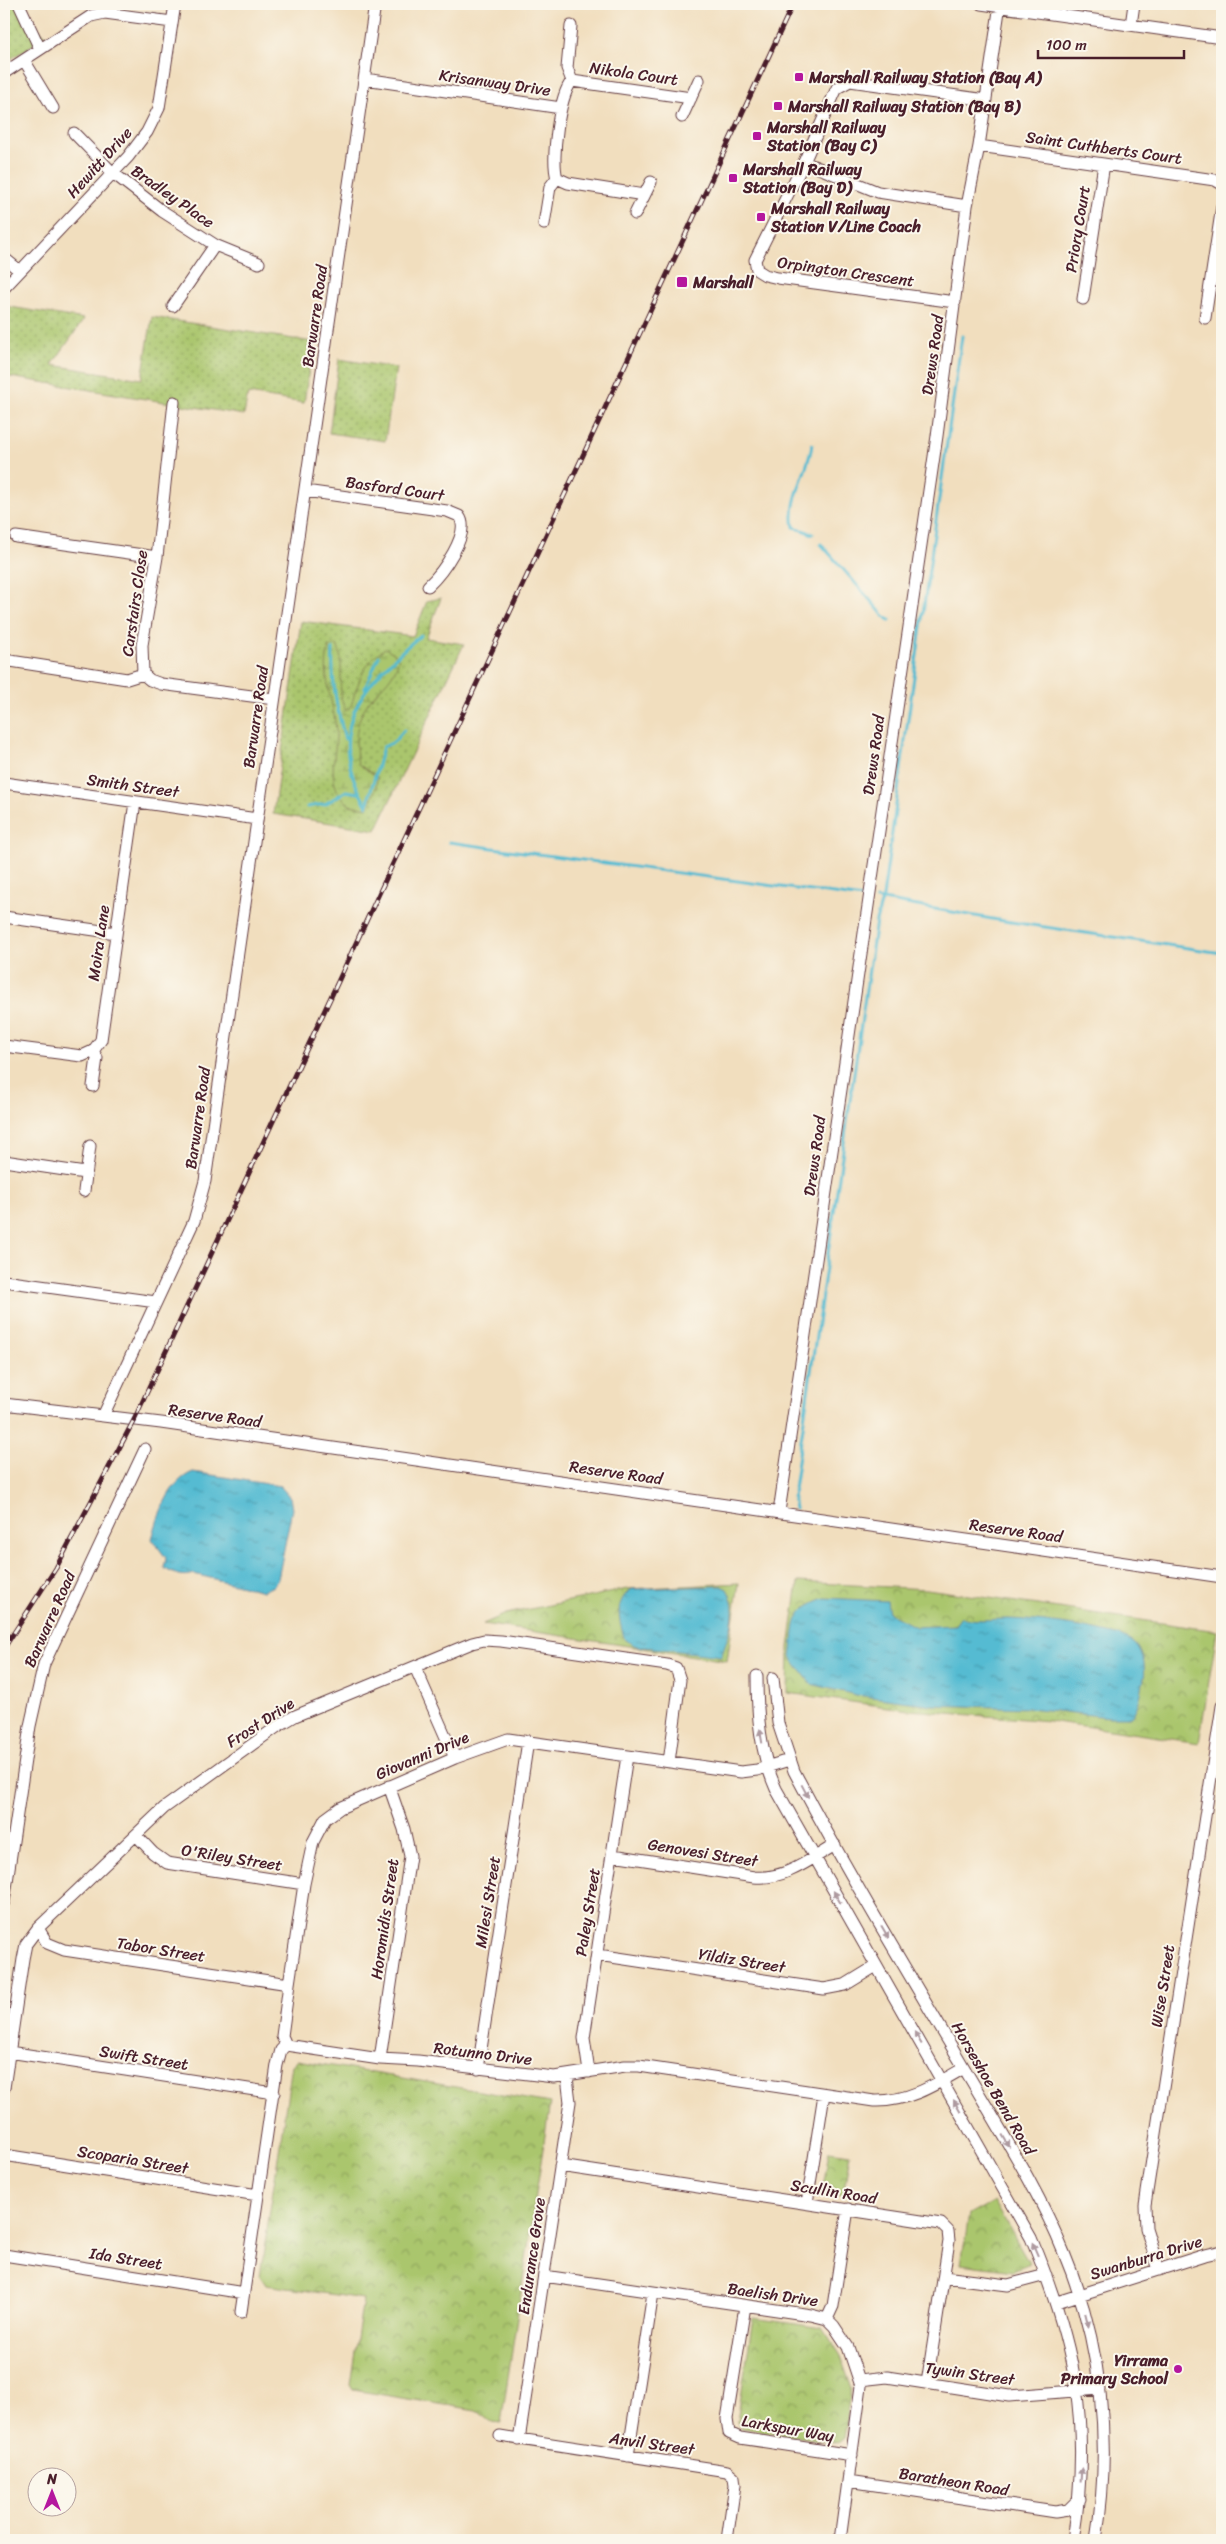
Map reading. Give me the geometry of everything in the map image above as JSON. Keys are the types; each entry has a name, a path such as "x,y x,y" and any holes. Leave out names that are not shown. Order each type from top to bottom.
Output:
{"street":[{"path":"19,4 40,49"},
{"name":"Hewitt Drive","path":"4,288 113,173 139,144 154,121 160,100 175,4"},
{"name":"Barwarre Road","path":"103,1416 194,1221 205,1181 375,4"},
{"path":"981,4 1000,5 1222,38"},
{"path":"1131,25 1134,4"},
{"name":"Drews Road","path":"779,1512 956,302 967,206 979,146 1000,5"},
{"path":"4,73 91,16 105,13 172,22"},
{"name":"Nikola Court","path":"571,26 568,68 572,81"},
{"path":"24,60 53,108"},
{"name":"Krisanway Drive","path":"365,79 561,108 554,168 557,178 550,187 544,224"},
{"name":"Nikola Court","path":"682,117 699,80"},
{"name":"Nikola Court","path":"572,81 691,98"},
{"name":"Nikola Court","path":"561,108 566,88 572,81"},
{"name":"Orpington Crescent","path":"956,302 765,276 757,270 755,260 804,162 837,88 843,83 850,81 986,100"},
{"name":"Bradley Place","path":"74,133 113,173 162,211 215,245 259,263"},
{"name":"Saint Cuthberts Court","path":"979,146 1215,180 1222,184"},
{"path":"804,162 878,192 967,206"},
{"name":"Priory Court","path":"1083,299 1104,164"},
{"path":"557,178 568,183 644,195"},
{"path":"635,214 651,182"},
{"path":"1205,318 1222,206"},
{"name":"Bradley Place","path":"173,306 215,245"},
{"path":"4,258 20,271"},
{"name":"Carstairs Close","path":"174,402 156,557 142,645 143,674 150,680 161,684 274,699"},
{"name":"Basford Court","path":"305,490 447,511 459,516 463,523 461,535 446,566 428,586"},
{"path":"16,537 156,557"},
{"path":"4,660 127,678 143,674"},
{"name":"Smith Street","path":"4,783 257,819"},
{"name":"Moira Lane","path":"93,1086 97,1058 93,1051 100,1040 135,802"},
{"path":"4,917 116,933"},
{"path":"4,1046 74,1056 82,1056 93,1051"},
{"path":"84,1191 90,1146"},
{"path":"4,1161 85,1173"},
{"path":"4,1281 156,1302"},
{"name":"Reserve Road","path":"4,1404 103,1416 779,1512 1222,1577"},
{"name":"Barwarre Road","path":"4,1902 30,1726 44,1664 145,1449"},
{"name":"Frost Drive","path":"4,2088 26,1944 38,1928 164,1808 286,1721 476,1642 492,1640 674,1666 680,1673 680,1680 669,1762"},
{"path":"415,1667 455,1758"},
{"path":"757,1676 759,1722 768,1767 776,1788 1031,2238 1057,2302 1069,2344 1077,2392 1081,2438 1079,2499 1074,2535"},
{"name":"Horseshoe Bend Road","path":"773,1678 776,1714 789,1760 835,1845 1045,2210 1065,2253 1088,2324 1100,2389 1104,2439 1102,2501 1096,2540"},
{"name":"Wise Street","path":"1158,2270 1146,2228 1145,2205 1222,1706"},
{"name":"Giovanni Drive","path":"286,2045 282,2036 304,1884 313,1842 325,1818 340,1808 498,1741 528,1740 741,1772 768,1767 789,1760"},
{"name":"Milesi Street","path":"478,2069 528,1740"},
{"name":"Paley Street","path":"589,2072 584,2038 627,1756"},
{"name":"Horomidis Street","path":"380,2059 410,1856 404,1829 389,1786"},
{"name":"O'Riley Street","path":"136,1834 153,1853 167,1863 304,1884"},
{"name":"Genovesi Street","path":"613,1855 764,1878 780,1876 835,1845"},
{"name":"Tabor Street","path":"38,1928 47,1943 64,1950 289,1984"},
{"name":"Yildiz Street","path":"598,1955 830,1989 845,1985 876,1966"},
{"path":"241,2312 281,2050 286,2045"},
{"name":"Rotunno Drive","path":"286,2045 380,2059 554,2077 568,2077 625,2066 639,2066 824,2094 885,2101 913,2095 964,2068"},
{"name":"Swift Street","path":"9,2052 274,2093"},
{"name":"Endurance Grove","path":"519,2440 570,2102 568,2077"},
{"path":"808,2203 824,2094"},
{"name":"Scoparia Street","path":"4,2155 258,2195"},
{"name":"Scullin Road","path":"560,2166 935,2222 944,2226 949,2239 927,2383"},
{"path":"827,2319 832,2306 848,2209"},
{"name":"Swanburra Drive","path":"1057,2302 1222,2251"},
{"name":"Ida Street","path":"4,2255 244,2293"},
{"path":"944,2276 1008,2285 1046,2275"},
{"name":"Baelish Drive","path":"544,2276 827,2319 848,2347 860,2380 861,2397 840,2540"},
{"path":"628,2456 653,2292"},
{"name":"Larkspur Way","path":"745,2306 727,2419 729,2433 740,2438 852,2455"},
{"name":"Tywin Street","path":"860,2380 884,2376 1009,2396 1100,2389"},
{"name":"Anvil Street","path":"500,2436 724,2470 731,2474 736,2485 727,2540"},
{"name":"Baratheon Road","path":"849,2481 1055,2512"},
{"path":"1055,2512 1068,2510 1079,2499"},
{"path":"1102,2501 1103,2540"},
{"path":"1055,2512 1067,2518 1074,2535"}],"green space":[{"path":"4,4 24,4 37,29 47,36 4,63"},
{"path":"4,306 84,319 52,365 142,379 152,317 313,342 304,403 248,394 244,415 4,376"},
{"path":"339,359 396,368 385,441 329,433"},
{"path":"441,598 426,638 464,644 376,830 273,814 301,621 413,636 427,601"},
{"path":"337,645 341,661 341,695 346,711 352,704 358,683 364,671 379,652 385,648 394,653 399,660 391,676 366,705 357,729 358,764 377,777 376,788 368,808 349,805 338,792 333,776 336,736 326,670 329,647"},
{"path":"798,1582 927,1589 1217,1631 1199,1743 1049,1721 908,1710 788,1693 789,1647"},
{"path":"739,1583 727,1661 483,1624 506,1614 627,1589"},
{"path":"297,2060 550,2103 501,2423 492,2422 476,2410 353,2390 350,2385 363,2299 266,2285 260,2276 292,2065"},
{"path":"829,2151 850,2154 843,2196 822,2193"},
{"path":"994,2201 1030,2264 1013,2271 961,2264 969,2215"},
{"path":"753,2318 823,2328 840,2355 852,2389 844,2438 838,2443 741,2428 737,2422"}],"water":[{"path":"193,1472 280,1486 290,1497 292,1509 278,1579 273,1586 263,1591 194,1574 179,1575 164,1568 166,1558 152,1539 161,1509 177,1483"},
{"path":"721,1586 727,1589 731,1598 733,1614 730,1631 721,1656 636,1646 625,1640 619,1612 622,1600 632,1589"},
{"path":"825,1598 887,1601 889,1613 916,1627 955,1625 961,1617 978,1620 1019,1619 1107,1632 1131,1641 1141,1653 1145,1673 1141,1694 1131,1717 1109,1717 1029,1708 933,1705 856,1695 811,1684 791,1657 795,1627 800,1613"}],"waterway":[{"path":"795,1509 793,1496 876,921 883,897 962,336"},
{"path":"812,444 796,496 793,517 794,527 813,534"},
{"path":"821,544 884,616 890,620"},
{"path":"367,806 354,779 348,754 348,731 355,710 366,691 381,672 421,635"},
{"path":"333,649 335,695 345,739"},
{"path":"365,688 379,656"},
{"path":"367,805 383,747 394,742 404,730"},
{"path":"307,807 325,804 346,791 359,793"},
{"path":"449,842 863,898"},
{"path":"877,899 1004,921 1222,953"}],"railway":[{"path":"4,1648 56,1568 134,1420 793,4"}],"place":[{"name":"Marshall Railway Station (Bay A)","path":"799,77"},
{"name":"Marshall Railway Station (Bay B)","path":"778,106"},
{"name":"Marshall Railway Station (Bay C)","path":"757,136"},
{"name":"Marshall Railway Station (Bay D)","path":"733,178"},
{"name":"Marshall Railway Station V/Line Coach","path":"761,217"},
{"name":"Marshall","path":"682,282"},
{"name":"Yirrama Primary School","path":"1178,2369"}]}
